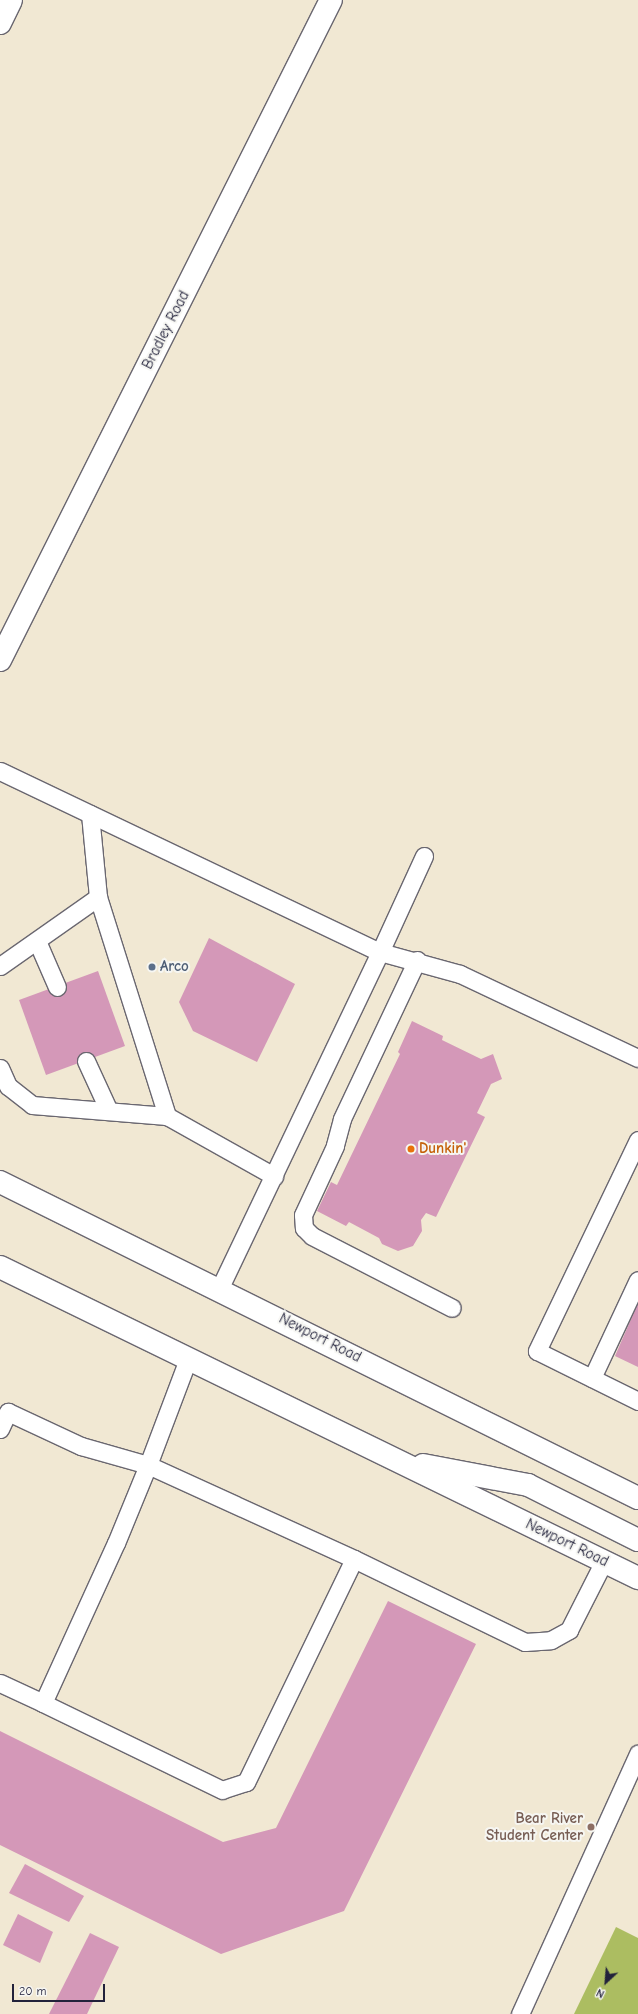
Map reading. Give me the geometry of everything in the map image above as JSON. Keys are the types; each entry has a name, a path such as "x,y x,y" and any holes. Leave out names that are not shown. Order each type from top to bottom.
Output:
{"main road":[{"path":"0,23 11,0"},
{"name":"Bradley Road","path":"0,660 331,0"},
{"name":"Newport Road","path":"0,1182 220,1288 638,1498"},
{"name":"Newport Road","path":"0,1267 638,1578"},
{"path":"394,1459 528,1485 638,1540"}],"lane":[{"path":"0,771 380,952 417,960 460,974 638,1058"},
{"path":"90,814 98,897 167,1116"},
{"path":"220,1288 380,952 424,856"},
{"path":"0,966 98,897"},
{"path":"37,941 57,986"},
{"path":"417,960 342,1119 335,1146 303,1215 304,1228 312,1236 452,1308"},
{"path":"86,1061 109,1111"},
{"path":"0,1068 8,1086 32,1106 167,1116 274,1176"},
{"path":"638,1140 537,1351 638,1401"},
{"path":"592,1378 638,1280"},
{"path":"43,1703 101,1577 148,1465 188,1359"},
{"path":"0,1429 4,1411 81,1446 148,1465 354,1559 526,1642 551,1640 569,1630 604,1561"},
{"path":"0,1683 222,1790 246,1782 354,1559"},
{"path":"520,2014 638,1754"}],"green space":[{"path":"616,1927 638,1938 638,2014 574,2014"}],"building":[{"path":"209,938 295,984 257,1062 193,1031 179,1002"},
{"path":"98,971 125,1046 46,1075 19,1000"},
{"name":"Dunkin'","path":"412,1021 443,1036 442,1040 481,1059 493,1054 502,1079 491,1084 477,1113 485,1117 436,1217 426,1213 421,1220 422,1231 413,1246 398,1251 382,1244 379,1238 349,1222 346,1226 317,1211 331,1182 337,1185 400,1054 398,1052"},
{"path":"638,1303 638,1367 615,1356"},
{"path":"388,1601 476,1644 344,1911 221,1954 0,1845 0,1731 223,1842 276,1828"},
{"path":"25,1864 84,1896 69,1922 9,1893"},
{"path":"18,1914 53,1932 40,1963 3,1945"},
{"path":"90,1933 119,1947 87,2014 49,2014"}],"place":[{"name":"Arco","path":"152,967"},
{"name":"Dunkin'","path":"411,1149"},
{"name":"Bear River Student Center","path":"591,1827"}]}
